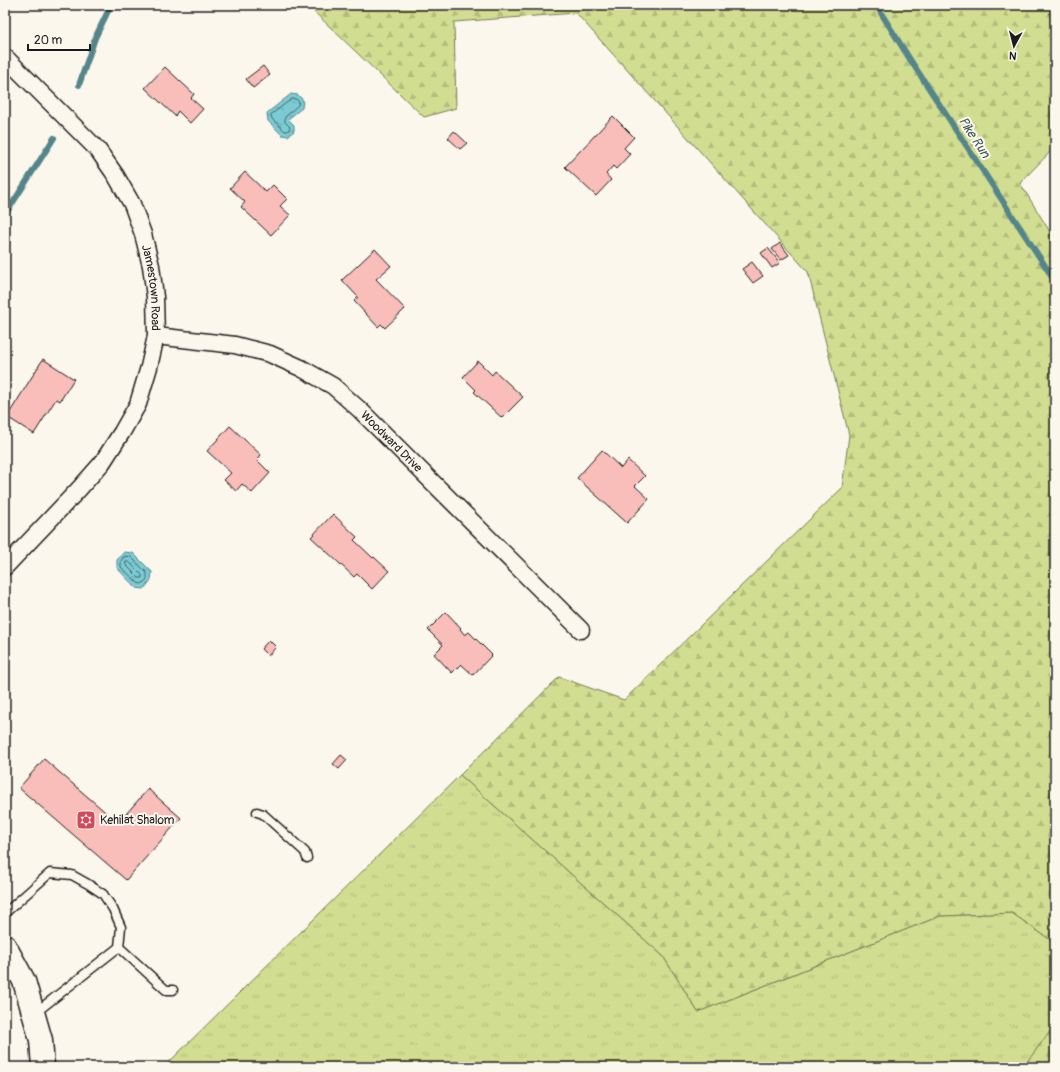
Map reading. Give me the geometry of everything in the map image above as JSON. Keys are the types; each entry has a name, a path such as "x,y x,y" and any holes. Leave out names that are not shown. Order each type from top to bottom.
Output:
{"street":[{"name":"Jamestown Road","path":"5,57 98,150 116,176 132,204 143,234 151,266 155,297 156,336 138,404 102,463 5,567"},
{"name":"Woodward Drive","path":"156,336 235,345 270,354 301,368 333,386 360,410 581,630"},
{"path":"5,946 24,981 41,1040 43,1067"}],"lane":[{"path":"257,812 263,814 305,852 307,858"},
{"path":"5,913 50,873 72,875 103,894 113,909 121,927 119,947 34,1015"},
{"path":"119,947 166,990 173,990"}],"green space":[{"path":"307,5 1055,5 1055,147 1020,183 1055,240 1055,943 1012,913 940,916 698,1012 663,956 460,775 559,677 624,700 842,488 849,435 808,272 576,13 454,22 456,108 424,117"},
{"path":"460,775 663,956 698,1012 940,916 1012,913 1055,943 1055,1025 1023,1067 164,1067"},
{"path":"1055,1025 1055,1067 1023,1067"}],"water":[{"path":"291,94 298,95 303,100 302,108 288,119 294,125 294,131 288,136 282,135 268,121 267,113"},
{"path":"124,552 133,553 152,572 151,580 144,589 136,588 117,568 117,560"}],"building":[{"path":"263,66 270,75 253,88 246,79"},
{"path":"165,67 194,94 191,98 203,109 190,123 178,111 175,116 145,88"},
{"path":"613,116 634,137 624,148 630,154 616,169 613,166 606,174 611,180 596,196 565,167"},
{"path":"454,131 467,143 460,149 448,138"},
{"path":"245,172 266,192 273,185 287,199 280,206 290,215 271,235 241,207 245,202 230,188"},
{"path":"780,243 789,255 781,260 772,249"},
{"path":"768,248 780,263 772,268 761,253"},
{"path":"375,249 391,266 376,279 405,309 385,328 381,324 378,327 354,301 358,297 342,280"},
{"path":"752,262 763,276 753,283 742,269"},
{"path":"43,359 74,379 60,401 56,399 34,434 7,417"},
{"path":"478,361 492,375 495,371 523,397 502,418 474,392 476,390 463,377"},
{"path":"230,426 261,455 257,460 270,473 252,493 242,484 236,491 224,480 231,473 207,451"},
{"path":"602,450 621,468 628,460 645,476 635,486 649,499 627,523 577,478"},
{"path":"333,514 357,537 354,540 389,571 372,589 357,574 354,577 311,537"},
{"path":"446,612 461,628 460,629 465,635 469,632 492,655 473,675 461,664 452,673 434,654 443,645 428,630"},
{"path":"269,640 276,647 268,656 261,649"},
{"path":"341,755 347,760 339,769 333,764"},
{"name":"Kehilat Shalom","path":"44,759 118,823 148,789 181,818 126,880 19,788"}],"waterway":[{"path":"79,85 95,38 111,5"},
{"name":"Pike Run","path":"876,5 1055,281"},
{"path":"5,215 54,138"}],"place":[{"name":"Kehilat Shalom","path":"86,820"}]}
